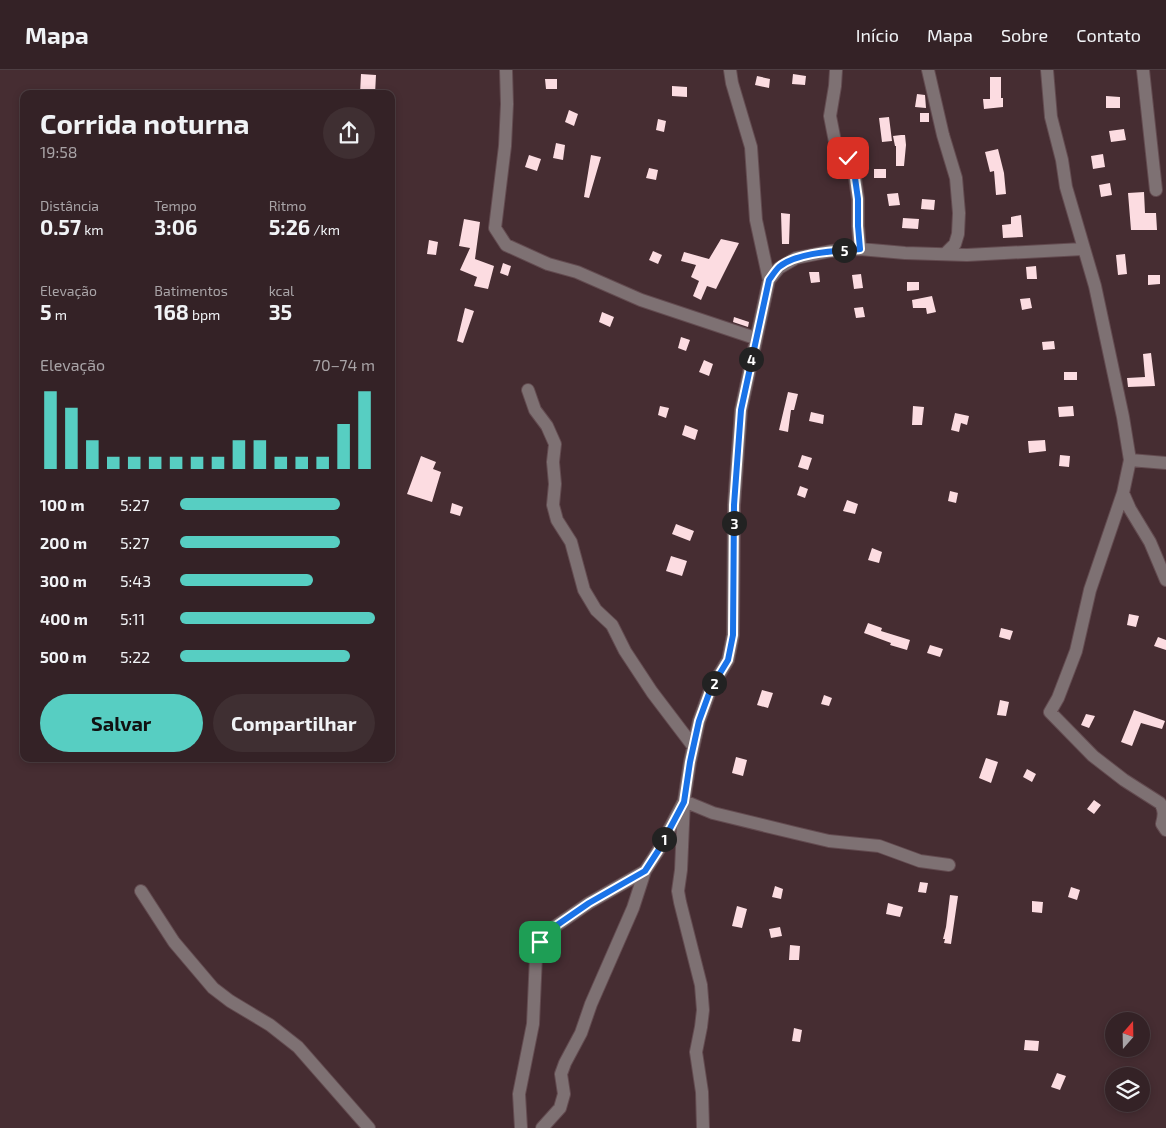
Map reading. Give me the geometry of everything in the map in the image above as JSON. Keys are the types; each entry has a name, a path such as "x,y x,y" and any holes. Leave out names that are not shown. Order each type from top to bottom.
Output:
{"street":[{"path":"506,70 505,146 495,228 506,245 548,264 577,272 641,300 755,338"},
{"path":"703,1128 702,1092 696,1052 703,1010 701,985 678,891 681,870 684,802 699,721 711,688 728,660 733,635 734,505 741,410 769,280 756,220 751,147 730,70"},
{"path":"836,70 830,116 837,152 842,157 848,158 853,164 858,199 860,249"},
{"path":"928,70 943,135 956,178 959,213 958,234 955,244 944,254"},
{"path":"1046,70 1051,117 1062,160 1066,187 1097,296 1123,417 1130,460 1123,493 1090,590 1076,651 1058,698 1050,712 1093,756 1124,780 1160,803 1164,808 1162,824 1166,830"},
{"path":"1143,70 1156,190"},
{"path":"769,280 779,268 796,258 830,251 860,249 967,255 1083,249"},
{"path":"528,390 535,410 547,426 555,444 553,505 557,520 572,542 584,590 596,610 612,625 625,651 652,692 693,746"},
{"path":"1130,460 1166,462"},
{"path":"1123,493 1130,510 1150,542 1166,580"},
{"path":"684,802 713,813 795,833 829,841 878,846 920,862 949,865"},
{"path":"542,1128 560,1108 564,1094 561,1074 565,1062 581,1033 591,1004 633,908 645,871 684,802"},
{"path":"521,1128 519,1094 533,1024 536,956 540,942 547,932 582,908 645,871"},
{"path":"141,891 174,942 213,988 270,1026 298,1048 369,1128"}],"building":[{"path":"361,74 376,75 375,90 360,90"},
{"path":"793,74 806,76 805,85 792,84"},
{"path":"757,76 770,79 769,88 755,85"},
{"path":"990,77 1001,77 1003,107 984,109 983,99 990,99"},
{"path":"545,79 557,79 557,89 546,89"},
{"path":"672,86 687,87 687,97 672,96"},
{"path":"917,94 925,95 926,108 915,107"},
{"path":"1106,96 1120,97 1120,108 1106,108"},
{"path":"569,110 578,114 574,126 565,122"},
{"path":"920,113 929,113 929,122 920,122"},
{"path":"889,117 892,141 882,142 879,118"},
{"path":"658,119 666,121 664,132 656,130"},
{"path":"1124,129 1126,140 1111,142 1109,131"},
{"path":"905,135 904,166 896,166 896,146 893,136"},
{"path":"556,143 565,145 563,160 553,158"},
{"path":"998,149 1004,173 1006,194 996,195 994,171 990,172 985,152"},
{"path":"1103,154 1105,167 1093,169 1091,156"},
{"path":"529,155 541,159 537,171 525,167"},
{"path":"591,155 601,157 589,198 584,197"},
{"path":"649,168 658,170 656,180 646,178"},
{"path":"874,169 886,169 886,178 874,178"},
{"path":"1110,183 1112,195 1101,197 1099,185"},
{"path":"1144,192 1145,213 1156,213 1157,230 1131,230 1128,193"},
{"path":"898,193 900,205 889,206 887,194"},
{"path":"922,199 935,200 934,210 921,209"},
{"path":"781,213 790,214 789,244 782,244"},
{"path":"1021,215 1023,237 1003,238 1002,225 1011,224 1011,217"},
{"path":"903,218 919,219 918,229 902,228"},
{"path":"464,219 480,222 475,259 494,266 488,289 474,286 477,277 460,270 470,248 459,246"},
{"path":"721,239 739,243 716,289 707,286 701,300 693,296 699,281 691,277 696,265 681,261 684,252 709,259"},
{"path":"429,240 438,242 436,255 427,254"},
{"path":"653,251 662,255 658,264 649,260"},
{"path":"1125,254 1127,274 1118,275 1116,255"},
{"path":"503,263 511,266 508,276 500,273"},
{"path":"1036,266 1037,279 1027,279 1026,267"},
{"path":"809,272 819,272 820,282 811,283"},
{"path":"861,274 863,288 854,289 852,275"},
{"path":"1148,275 1160,275 1160,284 1148,285"},
{"path":"907,282 919,282 919,290 907,291"},
{"path":"932,296 936,312 927,314 926,308 913,308 912,300"},
{"path":"1030,298 1032,308 1022,310 1020,299"},
{"path":"863,307 865,317 856,318 854,308"},
{"path":"465,308 474,311 463,343 457,341"},
{"path":"602,312 614,317 610,327 599,322"},
{"path":"734,317 749,322 748,327 733,322"},
{"path":"681,337 690,340 686,351 678,348"},
{"path":"1054,341 1055,349 1043,350 1042,342"},
{"path":"1151,353 1155,386 1128,387 1127,378 1145,377 1143,354"},
{"path":"704,360 713,364 709,376 699,372"},
{"path":"1064,372 1077,372 1077,380 1064,380"},
{"path":"788,392 798,394 794,410 791,410 788,432 779,430"},
{"path":"660,406 669,408 666,418 658,415"},
{"path":"913,406 924,407 922,425 912,425"},
{"path":"1073,406 1074,416 1059,417 1058,407"},
{"path":"811,412 824,415 823,424 809,421"},
{"path":"955,413 969,416 967,425 961,423 959,432 951,430"},
{"path":"685,425 698,430 695,440 682,435"},
{"path":"1045,440 1046,451 1029,453 1028,441"},
{"path":"802,455 812,458 808,470 798,467"},
{"path":"1060,455 1070,456 1069,467 1059,466"},
{"path":"421,456 436,462 433,469 441,472 432,502 407,494"},
{"path":"800,486 808,489 805,498 797,495"},
{"path":"950,491 958,493 956,503 948,501"},
{"path":"847,500 858,504 855,514 843,511"},
{"path":"452,503 463,507 460,516 450,513"},
{"path":"676,524 694,531 690,541 672,534"},
{"path":"872,548 882,552 879,563 868,560"},
{"path":"671,556 687,561 682,576 666,571"},
{"path":"1129,614 1139,616 1136,627 1127,625"},
{"path":"868,623 882,628 881,631 910,640 907,650 890,645 891,643 864,633"},
{"path":"1001,628 1013,631 1010,640 999,637"},
{"path":"1158,637 1166,640 1166,650 1154,646"},
{"path":"930,645 943,649 940,657 927,653"},
{"path":"762,690 773,693 768,708 757,705"},
{"path":"824,695 832,698 829,706 821,704"},
{"path":"1000,700 1009,702 1006,716 997,715"},
{"path":"1134,710 1165,721 1162,729 1141,723 1132,746 1121,742"},
{"path":"1086,714 1095,716 1089,728 1081,725"},
{"path":"736,757 747,760 743,776 732,773"},
{"path":"986,758 998,762 991,783 979,778"},
{"path":"1027,769 1036,774 1032,782 1023,777"},
{"path":"1094,800 1101,805 1094,814 1087,809"},
{"path":"920,882 928,883 926,893 918,892"},
{"path":"775,886 783,889 781,899 772,897"},
{"path":"1071,887 1080,890 1077,900 1068,897"},
{"path":"950,895 958,896 951,944 944,943 945,939 943,939"},
{"path":"1032,901 1043,902 1042,913 1032,912"},
{"path":"888,903 903,907 900,917 886,914"},
{"path":"737,906 747,909 742,928 732,926"},
{"path":"780,927 782,936 771,938 769,929"},
{"path":"790,945 800,946 799,960 789,960"},
{"path":"794,1028 802,1030 800,1042 792,1041"},
{"path":"1025,1040 1039,1041 1038,1051 1024,1050"},
{"path":"1057,1073 1066,1076 1060,1090 1051,1087"}],"route":[{"path":"540,942 547,932 589,903 645,871 684,802 699,721 711,688 728,660 733,635 734,505 741,410 769,280 779,268 796,258 830,251 860,249 858,199 853,164 848,158"}]}
